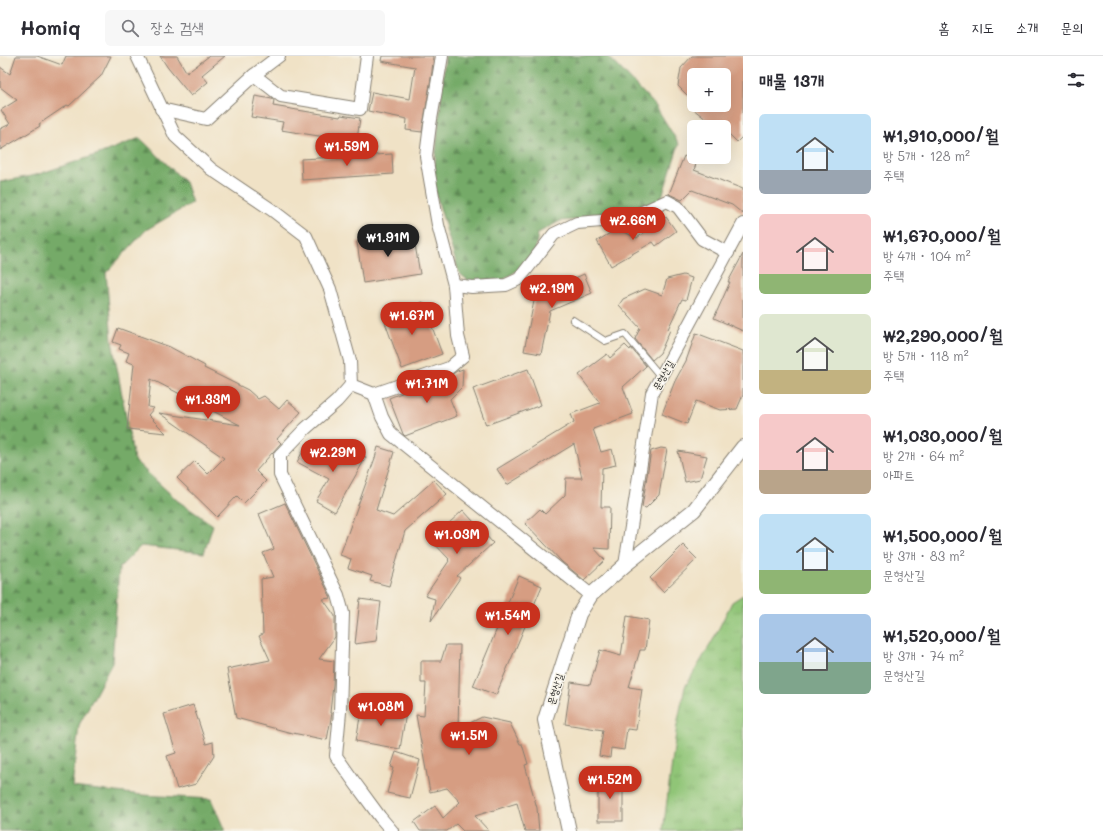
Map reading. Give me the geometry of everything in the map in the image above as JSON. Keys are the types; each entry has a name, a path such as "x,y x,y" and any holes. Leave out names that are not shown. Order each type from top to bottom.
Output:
{"street":[{"path":"137,56 175,136 211,169 272,210 306,236 330,289 350,361 351,385 337,401 305,429 280,455 280,475 338,595 342,613 340,712 336,756 359,789 392,831"},
{"path":"161,109 206,119 279,56"},
{"path":"254,76 281,96 360,109 367,56"},
{"path":"351,385 374,394 449,368 462,356 458,336 454,285 438,225 426,156 442,56"},
{"path":"454,285 472,287 506,285 519,279 554,234 577,223 627,219 666,201 678,207 702,240 728,253"},
{"name":"문형산길","path":"625,565 652,393 662,377 743,224"},
{"path":"374,394 382,417 391,434 591,595"},
{"name":"문형산길","path":"569,831 545,720 579,614 591,595 625,565 694,510 743,447"}],"lane":[{"path":"574,320 605,341 625,334 662,377"}],"green space":[{"path":"445,56 607,56 655,105 679,144 660,203 630,212 589,219 560,221 538,233 534,259 493,287 475,286 459,273 433,184"},
{"path":"140,138 185,182 192,203 146,230 106,273 112,341 134,460 178,501 213,525 204,553 141,546 119,568 112,663 79,725 72,787 143,795 211,799 225,831 0,831 0,182 36,175 99,154"},
{"path":"743,595 743,831 663,831 677,725 685,687 712,642 732,602"}],"building":[{"path":"16,56 37,56 62,65 66,56 111,56 101,76 69,106 67,105 39,124 40,126 0,150 0,129 10,124 1,110 17,100 0,87 0,67 10,74"},
{"path":"160,56 177,56 187,73 209,56 225,56 202,75 208,82 191,96"},
{"path":"382,56 433,56 432,72 422,132 406,130 407,119 368,111 372,92 410,99 415,67 381,61"},
{"path":"692,56 743,56 743,136 737,142 731,136 731,120 707,120 697,112 731,112 731,68 687,68 687,95 678,86 681,68"},
{"path":"255,96 274,100 273,106 340,117 341,115 360,118 357,140 325,135 325,137 281,130 283,122 251,117"},
{"path":"392,154 393,174 302,180 301,159"},
{"path":"684,156 687,157 687,164 696,164 694,170 743,189 743,214 732,205 692,190 682,200 669,194"},
{"path":"666,217 676,231 656,246 653,242 611,266 597,241 617,229 637,238"},
{"path":"413,233 420,274 363,283 357,242"},
{"path":"743,254 743,331 714,318 730,282 728,282"},
{"path":"584,274 592,293 550,311 541,354 524,351 535,296"},
{"path":"683,275 692,278 686,300 682,299 668,329 670,330 660,353 652,360 635,339 640,328 619,305 623,299 645,289 662,295 667,279"},
{"path":"423,302 442,354 402,369 383,317"},
{"path":"118,328 170,347 205,366 204,368 248,390 258,399 264,396 279,409 287,400 301,412 277,439 281,443 256,471 266,481 244,503 237,496 217,517 177,478 195,461 208,474 224,458 159,413 240,425 151,379 148,407 154,408 148,415 166,433 127,429 134,364 126,361 129,353 119,349 121,345 113,342"},
{"path":"696,333 743,351 743,395 737,409 720,410 696,401 687,424 662,414 675,381 686,361"},
{"path":"625,345 630,350 631,348 646,366 623,387 633,414 593,429 601,452 612,449 616,465 602,468 601,507 610,507 609,549 594,548 605,560 584,580 562,562 525,523 540,509 545,514 565,495 566,478 582,478 574,444 507,485 497,469 574,422 571,414 600,403 579,375 607,354 610,358"},
{"path":"463,369 462,387 450,399 457,416 405,436 389,398 451,375"},
{"path":"528,369 541,405 486,425 473,389"},
{"path":"307,444 339,461 347,447 366,457 335,512 316,501 329,479 297,462"},
{"path":"378,447 394,452 376,510 393,516 434,480 447,494 405,531 389,586 370,581 372,576 348,568 351,559 340,555"},
{"path":"661,448 667,449 659,495 646,508 642,507 651,451"},
{"path":"678,451 707,456 700,479 685,482"},
{"path":"285,503 331,598 323,599 335,616 335,637 319,659 334,661 330,713 332,713 327,740 288,732 236,718 227,669 270,660 259,636 263,634 261,579 273,577 263,553 274,549 259,514"},
{"path":"463,510 493,543 457,576 460,578 431,621 435,599 425,596 449,559 431,540"},
{"path":"683,545 697,559 663,592 650,578"},
{"path":"519,576 542,586 496,695 473,686"},
{"path":"360,599 381,602 376,641 355,644"},
{"path":"627,616 649,620 645,650 640,650 629,687 642,689 636,730 627,729 624,750 611,748 610,758 599,756 603,730 565,724 571,682 590,685 600,650 621,656"},
{"path":"446,645 460,645 458,729 482,717 510,723 520,744 522,744 528,764 525,765 537,808 539,831 525,831 517,803 475,816 489,831 463,831 456,824 447,831 420,831 414,822 435,806 443,818 460,802 447,788 430,792 416,715 424,716 426,683 421,683 421,661 441,661"},
{"path":"193,705 206,744 213,742 214,756 196,784 177,789 167,756 176,753 164,714"},
{"path":"362,705 406,713 400,749 356,741"},
{"path":"396,752 420,760 410,798 387,793 394,768 391,767"},
{"path":"598,780 623,780 623,821 598,821"}]}
